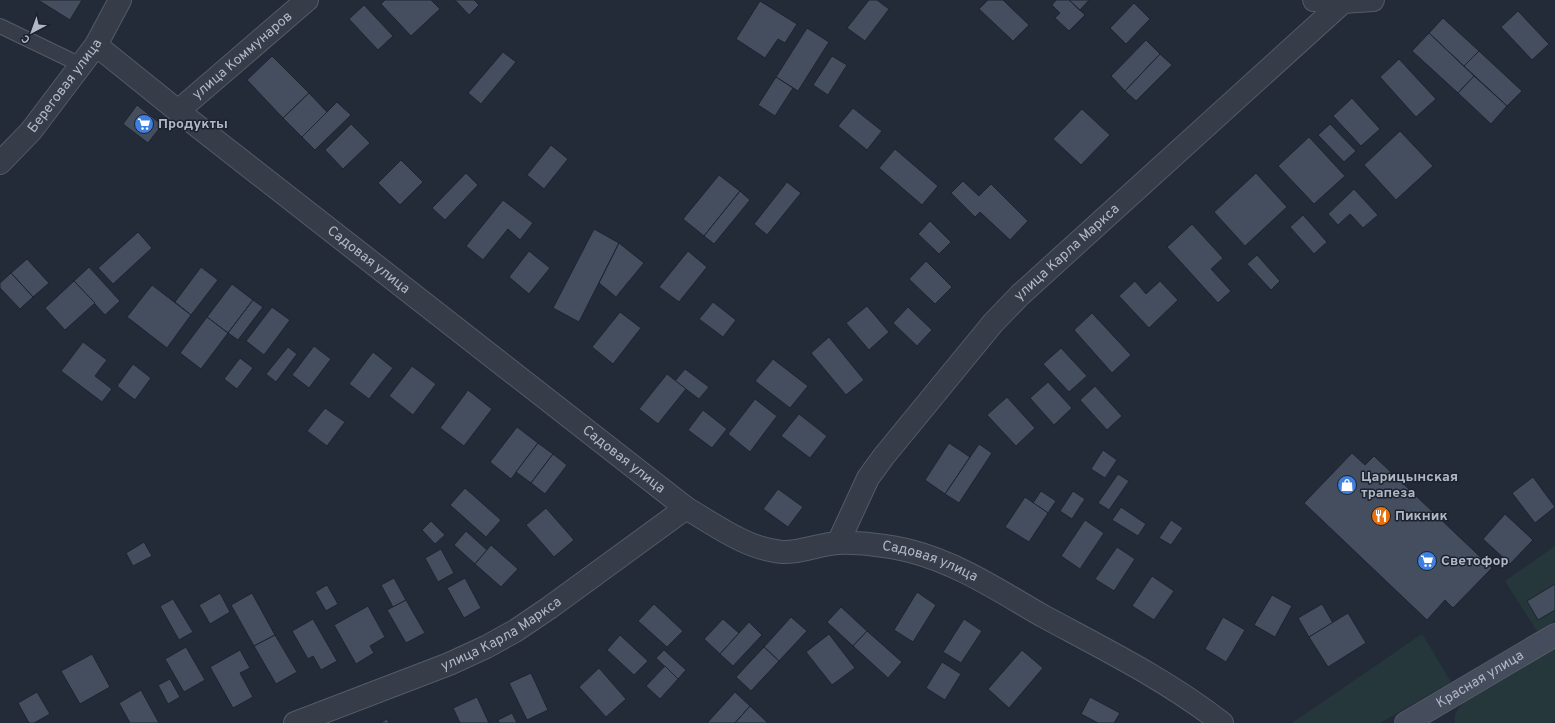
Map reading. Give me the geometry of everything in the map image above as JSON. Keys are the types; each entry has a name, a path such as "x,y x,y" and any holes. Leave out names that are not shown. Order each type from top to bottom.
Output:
{"street":[{"name":"Береговая улица","path":"0,164 31,131 96,45 120,0"},
{"name":"улица Коммунаров","path":"178,111 307,0"},
{"path":"1314,0 1343,2 1373,0"},
{"name":"улица Карла Маркса","path":"838,543 868,478 884,456 993,323 1020,295 1343,2"},
{"name":"Садовая улица","path":"96,45 178,111 686,508 733,535 758,547 782,552 806,550 838,543 878,545 910,551 954,566 1170,686 1222,723"},
{"name":"улица Карла Маркса","path":"295,723 442,667 486,647 515,631 549,608 686,508"},
{"name":"Красная улица","path":"1406,723 1555,635"}],"lane":[{"path":"0,26 80,65"}],"shaded area":[{"path":"1555,546 1555,621 1537,631 1505,581"},
{"path":"1422,634 1451,682 1380,723 1292,723"},
{"path":"1555,647 1555,721 1552,723 1455,723 1456,712 1468,698"}],"building":[{"path":"38,0 82,0 70,20"},
{"path":"385,0 431,0 440,9 411,36 381,4"},
{"path":"455,0 474,0 479,5 469,15"},
{"path":"869,0 877,0 889,9 865,41 847,28"},
{"path":"988,0 1003,0 1029,25 1013,41 979,9"},
{"path":"1056,0 1069,0 1085,15 1069,31 1055,18 1060,13 1052,5"},
{"path":"1069,0 1089,0 1080,10"},
{"path":"760,1 797,24 785,43 778,39 765,58 736,39"},
{"path":"1134,3 1150,19 1126,44 1110,28"},
{"path":"364,5 393,36 378,50 349,19"},
{"path":"1518,11 1549,44 1532,60 1501,27"},
{"path":"1443,18 1479,51 1464,66 1429,33"},
{"path":"807,28 829,42 798,91 776,77"},
{"path":"1429,33 1474,76 1458,93 1412,51"},
{"path":"1146,40 1160,54 1125,91 1111,76"},
{"path":"1479,51 1522,91 1507,106 1464,66"},
{"path":"503,52 516,62 481,104 468,93"},
{"path":"1160,54 1172,65 1136,101 1125,91"},
{"path":"272,56 309,93 283,118 247,80"},
{"path":"832,56 847,65 828,95 813,85"},
{"path":"1399,59 1436,99 1416,117 1380,77"},
{"path":"1474,76 1507,106 1491,124 1458,93"},
{"path":"776,77 793,88 775,116 758,105"},
{"path":"309,93 327,112 302,137 283,118"},
{"path":"1352,98 1380,129 1361,146 1333,116"},
{"path":"337,102 351,115 315,150 302,137"},
{"path":"137,105 162,125 148,143 123,124"},
{"path":"853,108 882,131 867,150 838,126"},
{"path":"1082,109 1110,135 1081,165 1053,139"},
{"path":"351,124 370,143 343,169 325,150"},
{"path":"1330,124 1356,151 1344,162 1318,135"},
{"path":"1400,131 1433,166 1396,200 1364,165"},
{"path":"1309,137 1345,176 1314,204 1278,166"},
{"path":"551,145 568,159 544,189 527,175"},
{"path":"895,149 938,186 922,205 879,168"},
{"path":"401,160 423,182 400,205 378,183"},
{"path":"466,173 478,185 445,220 432,208"},
{"path":"1256,173 1287,207 1245,246 1214,212"},
{"path":"719,175 740,191 704,236 683,219"},
{"path":"963,181 979,196 991,184 1028,221 1010,240 980,212 975,217 951,193"},
{"path":"787,182 801,193 767,235 754,224"},
{"path":"1354,189 1378,215 1363,228 1350,214 1338,225 1328,214"},
{"path":"740,191 750,200 714,244 704,236"},
{"path":"503,200 533,223 520,240 508,229 483,260 466,246"},
{"path":"1303,215 1327,242 1314,254 1290,227"},
{"path":"930,221 951,242 939,254 918,234"},
{"path":"1192,224 1223,258 1211,269 1231,291 1218,303 1167,247"},
{"path":"594,229 619,243 579,322 553,308"},
{"path":"138,232 152,248 113,284 98,268"},
{"path":"619,243 644,263 616,297 599,283"},
{"path":"529,251 550,268 529,294 509,277"},
{"path":"688,251 707,267 679,302 659,287"},
{"path":"1257,255 1280,281 1271,290 1247,264"},
{"path":"27,259 49,283 33,297 11,273"},
{"path":"926,261 952,287 935,304 909,279"},
{"path":"89,267 120,301 105,315 74,281"},
{"path":"201,267 218,280 191,315 175,302"},
{"path":"11,273 33,297 20,309 0,288 0,283"},
{"path":"74,281 95,303 65,330 45,308"},
{"path":"1135,281 1146,294 1160,281 1178,300 1149,328 1119,296"},
{"path":"232,284 253,300 228,333 207,317"},
{"path":"152,285 191,315 167,348 127,317"},
{"path":"253,300 263,307 238,340 228,333"},
{"path":"713,302 736,320 723,337 699,319"},
{"path":"867,306 889,332 869,350 846,323"},
{"path":"272,307 290,320 264,355 246,341"},
{"path":"908,307 932,330 917,346 893,323"},
{"path":"620,312 641,328 613,364 592,347"},
{"path":"1092,313 1131,355 1112,373 1074,330"},
{"path":"207,317 228,333 201,369 180,353"},
{"path":"829,337 864,380 846,395 811,353"},
{"path":"83,342 107,360 95,376 112,389 102,402 61,371"},
{"path":"314,346 331,359 309,388 292,375"},
{"path":"288,347 297,354 276,382 266,374"},
{"path":"1061,348 1087,376 1069,392 1043,364"},
{"path":"373,352 393,368 369,399 349,384"},
{"path":"240,358 253,368 237,389 224,379"},
{"path":"773,359 808,386 790,408 755,381"},
{"path":"133,364 151,378 135,400 117,386"},
{"path":"412,366 436,384 413,415 389,396"},
{"path":"685,369 709,387 699,399 675,381"},
{"path":"667,374 686,389 658,424 639,409"},
{"path":"1048,382 1072,408 1054,425 1030,398"},
{"path":"1095,386 1122,416 1107,430 1080,400"},
{"path":"468,390 492,409 464,446 440,428"},
{"path":"1007,397 1035,428 1016,446 987,415"},
{"path":"755,399 777,416 750,452 728,434"},
{"path":"325,408 345,422 327,446 307,431"},
{"path":"703,410 727,429 712,448 688,430"},
{"path":"799,414 827,436 810,458 781,436"},
{"path":"517,427 538,443 511,479 490,462"},
{"path":"538,443 553,454 531,483 516,472"},
{"path":"949,443 970,457 945,494 925,480"},
{"path":"979,444 992,453 959,503 945,494"},
{"path":"1103,450 1117,460 1105,478 1091,469"},
{"path":"1352,453 1365,465 1374,456 1492,568 1453,608 1445,600 1427,620 1304,503"},
{"path":"553,454 567,465 545,494 531,483"},
{"path":"1118,474 1129,481 1109,510 1098,503"},
{"path":"1533,477 1555,507 1535,523 1512,493"},
{"path":"465,488 501,520 486,537 450,505"},
{"path":"778,489 803,507 788,527 763,509"},
{"path":"1041,491 1056,501 1048,513 1033,503"},
{"path":"1073,491 1085,499 1072,519 1060,511"},
{"path":"1025,497 1048,513 1029,542 1005,527"},
{"path":"1121,507 1146,524 1138,536 1112,520"},
{"path":"546,508 574,540 554,557 526,525"},
{"path":"1505,514 1533,540 1510,564 1483,539"},
{"path":"1085,520 1104,533 1080,569 1061,556"},
{"path":"1171,520 1183,528 1171,545 1159,538"},
{"path":"431,521 445,535 435,544 422,530"},
{"path":"466,531 487,550 475,564 454,545"},
{"path":"144,542 152,556 133,566 126,553"},
{"path":"491,545 518,569 501,587 475,564"},
{"path":"1117,547 1135,559 1114,591 1095,579"},
{"path":"441,549 454,573 438,582 425,558"},
{"path":"1152,576 1174,591 1154,620 1132,606"},
{"path":"394,578 406,600 393,607 381,585"},
{"path":"465,578 481,608 464,618 447,588"},
{"path":"1555,584 1555,610 1538,620 1527,601"},
{"path":"327,585 338,604 326,611 315,592"},
{"path":"917,592 936,605 913,642 894,630"},
{"path":"220,593 230,612 210,624 199,605"},
{"path":"252,593 275,635 254,646 231,605"},
{"path":"1272,595 1292,606 1275,637 1254,625"},
{"path":"173,599 193,632 179,640 160,606"},
{"path":"406,600 425,633 406,643 387,610"},
{"path":"654,604 683,631 667,647 638,621"},
{"path":"1322,604 1333,623 1309,637 1298,618"},
{"path":"368,606 385,637 370,646 374,653 356,664 334,625"},
{"path":"841,607 867,631 853,646 827,622"},
{"path":"1348,613 1366,643 1328,667 1309,637"},
{"path":"791,617 807,631 779,661 764,647"},
{"path":"1223,617 1245,630 1226,662 1205,649"},
{"path":"313,619 337,661 321,670 313,656 308,659 292,631"},
{"path":"723,619 739,633 720,654 704,639"},
{"path":"964,619 982,631 961,663 943,652"},
{"path":"749,622 762,635 733,666 720,654"},
{"path":"867,631 902,662 888,678 853,646"},
{"path":"829,634 855,668 832,685 806,652"},
{"path":"275,635 297,672 276,684 254,646"},
{"path":"620,635 648,661 634,675 607,650"},
{"path":"186,647 205,680 184,692 165,659"},
{"path":"764,647 779,661 751,691 736,677"},
{"path":"240,650 250,668 240,673 253,697 233,708 210,667"},
{"path":"664,650 686,670 678,679 656,658"},
{"path":"1022,650 1043,668 1009,708 988,689"},
{"path":"92,654 110,687 80,704 61,671"},
{"path":"942,662 961,674 945,700 926,688"},
{"path":"665,666 678,679 660,699 646,686"},
{"path":"599,668 626,699 606,717 579,687"},
{"path":"531,673 548,710 527,720 509,683"},
{"path":"170,679 180,697 168,704 158,685"},
{"path":"141,690 159,723 130,723 119,703"},
{"path":"37,692 50,714 34,723 29,723 18,703"},
{"path":"735,692 750,706 735,723 707,723"},
{"path":"477,697 489,723 460,723 453,708"},
{"path":"1090,697 1120,713 1114,723 1098,723 1081,714"},
{"path":"750,706 768,723 735,723"},
{"path":"512,713 517,723 499,723 498,720"},
{"path":"387,719 389,723 380,723"}],"place":[{"name":"Продукты","path":"144,124"},
{"name":"Царицынская трапеза","path":"1347,485"},
{"name":"Пикник","path":"1381,516"},
{"name":"Светофор","path":"1427,561"}]}
